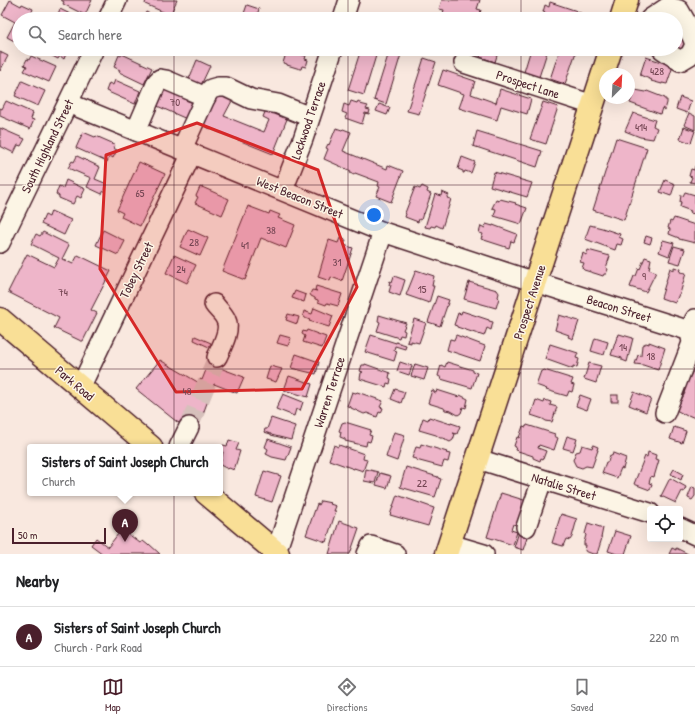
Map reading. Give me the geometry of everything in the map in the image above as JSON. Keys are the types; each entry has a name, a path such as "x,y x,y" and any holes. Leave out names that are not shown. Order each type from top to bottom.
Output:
{"main road":[{"path":"623,12 627,0"},
{"name":"Prospect Avenue","path":"448,549 609,56"},
{"name":"Park Road","path":"0,320 147,444"},
{"path":"210,496 277,553"}],"street":[{"path":"111,12 117,0"},
{"path":"345,12 349,0"},
{"path":"660,12 668,7 675,12"},
{"path":"672,56 680,61 690,55 695,45 683,22"},
{"name":"South Highland Street","path":"0,243 91,56"},
{"name":"Lockwood Terrace","path":"283,190 303,139 331,56"},
{"name":"Prospect Lane","path":"464,63 593,105"},
{"path":"136,130 157,82 160,79 166,80 206,97 211,89 226,87 252,98 278,104 310,117"},
{"name":"Tobey Street","path":"80,388 187,151 206,97"},
{"name":"West Beacon Street","path":"68,103 383,232 535,282"},
{"name":"Warren Terrace","path":"277,553 383,232"},
{"name":"Beacon Street","path":"535,282 692,325"},
{"path":"214,304 226,320 227,328 217,357"},
{"path":"664,413 692,343 692,325"},
{"path":"180,444 188,427"},
{"name":"Natalie Street","path":"478,459 647,512"},
{"path":"526,527 542,480"},
{"path":"683,529 695,535"},
{"path":"448,549 484,554"},
{"path":"369,550 395,554"}],"highlighted area":[{"path":"197,123 318,170 357,287 302,389 176,392 100,269 106,155"}],"building":[{"path":"10,0 21,6 22,4 33,9 32,12 12,12 12,20 2,15"},
{"path":"61,0 92,0 86,12 79,12 63,4 64,2"},
{"path":"146,0 177,0 171,12 163,12 145,4"},
{"path":"442,0 480,0 477,9 481,10 480,12 443,12 444,10 439,9"},
{"path":"550,2 577,12 543,12 545,5 549,7"},
{"path":"247,5 259,9 258,12 244,12"},
{"path":"60,9 66,12 59,12"},
{"path":"12,28 12,40 7,37"},
{"path":"683,32 690,45 683,50"},
{"path":"0,52 8,56 0,71"},
{"path":"31,56 56,67 49,82 24,71 27,66 24,65 27,59 29,60"},
{"path":"52,56 60,56 58,59"},
{"path":"119,56 126,56 152,68 144,84 119,72 120,70 114,67"},
{"path":"285,56 306,56 305,59 308,60 306,67 302,66 301,69 283,63"},
{"path":"359,56 376,56 364,95 348,90"},
{"path":"388,56 400,56 386,104 374,100"},
{"path":"480,56 497,56 495,62"},
{"path":"529,56 546,56 539,77 524,72"},
{"path":"558,56 575,56 565,84 550,79"},
{"path":"646,57 673,66 667,84 651,81 652,80 640,75"},
{"path":"424,58 436,62 419,114 407,111"},
{"path":"197,60 210,66 201,85 189,79"},
{"path":"443,70 475,81 471,94 496,103 500,89 531,99 527,114 501,106 497,120 459,108 464,94 438,85"},
{"path":"115,80 140,91 135,104 106,91 109,83 113,85"},
{"path":"22,81 45,91 38,106 15,96"},
{"path":"164,84 188,95 185,100 196,104 189,120 155,105"},
{"path":"635,90 647,91 665,98 667,103 665,110 662,108 660,114 633,104 635,104"},
{"path":"217,92 233,99 224,116 264,132 269,120 263,117 267,107 289,114 273,154 201,125"},
{"path":"680,97 691,101 687,113 676,109"},
{"path":"6,101 33,113 31,119 34,120 30,129 0,116 0,108 2,109"},
{"path":"351,101 357,103 358,101 360,104 368,106 366,109 370,110 369,114 365,113 362,124 345,118 347,114 342,112 344,104 349,106"},
{"path":"543,102 558,107 546,144 530,139"},
{"path":"379,104 390,108 387,115 376,111"},
{"path":"633,113 655,120 653,126 657,128 653,139 640,137 625,131"},
{"path":"689,113 695,116 695,130 684,125"},
{"path":"684,127 695,131 691,143 680,139"},
{"path":"0,128 25,139 21,146 18,145 14,153 0,146"},
{"path":"336,128 351,132 343,151 387,169 388,165 403,171 391,202 376,196 380,187 378,186 379,182 355,173 354,175 350,173 351,171 324,159 328,149 326,148 328,144 329,145"},
{"path":"477,131 542,151 537,167 473,146"},
{"path":"83,132 115,145 113,148 117,150 113,158 110,156 107,162 76,148"},
{"path":"616,138 647,148 624,220 593,210"},
{"path":"77,156 100,167 95,179 107,184 102,194 87,187 91,178 68,168"},
{"path":"462,157 475,162 471,173 465,171 463,173 463,171 458,169"},
{"path":"139,162 165,174 140,226 121,217 123,213 117,210"},
{"path":"695,166 695,183 690,182 692,177 689,176 691,169 694,170"},
{"path":"494,172 532,183 527,197 490,186"},
{"path":"66,180 85,189 81,198 77,196 73,204 59,198 56,194 59,186 63,188"},
{"path":"665,180 675,184 671,196 660,192"},
{"path":"422,186 428,189 427,192 431,194 424,214 423,213 421,220 419,219 418,222 405,217 405,213 415,187 420,189"},
{"path":"200,187 229,199 222,215 195,203"},
{"path":"442,192 449,195 447,198 451,199 442,228 436,225 435,227 431,226 430,228 425,227 435,194 441,196"},
{"path":"685,192 695,195 695,214 690,213 691,211 680,207 681,195 683,196"},
{"path":"500,199 516,203 515,204 527,208 521,224 494,216 496,209 492,208 496,200 499,201"},
{"path":"248,206 269,214 270,211 280,215 278,218 295,225 286,248 261,238 245,280 222,271"},
{"path":"51,211 71,220 64,235 41,224 45,215 49,217"},
{"path":"674,218 695,225 695,243 679,239 669,234 670,229 668,228 670,221 672,222"},
{"path":"486,224 517,234 514,242 511,241 509,248 481,239 483,234 479,233 481,226 485,228"},
{"path":"590,225 620,234 619,237 623,239 621,245 617,244 615,250 585,239"},
{"path":"188,229 208,238 200,256 180,247"},
{"path":"103,230 125,241 118,255 96,245"},
{"path":"43,232 69,245 62,259 73,264 78,255 111,271 91,310 97,313 83,341 54,328 59,318 8,292 27,254 54,267 59,258 31,244 36,234 40,236"},
{"path":"646,236 652,238 650,244 644,242"},
{"path":"340,238 346,240 344,245 353,248 342,281 331,277 330,281 318,277 329,240 338,243"},
{"path":"663,240 674,243 669,256 659,252"},
{"path":"674,246 685,249 680,264 669,261"},
{"path":"588,250 610,256 606,268 608,269 606,274 603,276 582,268 584,263 580,262 583,253 586,255"},
{"path":"174,255 196,265 187,283 166,273"},
{"path":"645,257 651,259 649,269 656,272 646,292 630,287 634,276 636,276"},
{"path":"674,267 681,269 680,272 686,273 680,294 675,303 661,298 670,268 674,270"},
{"path":"416,270 434,276 432,286 434,286 429,303 406,295"},
{"path":"394,276 405,280 400,296 389,292 391,285 389,285 390,281 392,282"},
{"path":"469,282 497,290 499,293 499,298 496,308 464,299"},
{"path":"316,286 342,294 338,306 327,303 326,305 318,302 318,300 311,296 310,294 312,290 317,291 315,290"},
{"path":"295,291 306,295 304,302 292,298"},
{"path":"437,296 449,300 440,326 428,322"},
{"path":"314,308 333,316 329,327 309,321 310,320 305,318 303,315 304,311 312,314"},
{"path":"462,311 493,322 491,330 487,328 484,336 457,327 454,325 458,313 461,314"},
{"path":"288,314 299,317 297,324 286,320"},
{"path":"379,315 406,323 403,330 405,331 404,336 400,335 399,338 377,331 380,322 378,321"},
{"path":"559,315 579,321 573,339 568,337 569,335 555,330"},
{"path":"414,319 426,323 419,343 411,341 411,343 407,342"},
{"path":"307,330 326,337 322,348 303,342 305,336 302,334 303,331 306,332"},
{"path":"619,334 633,338 627,362 622,360 622,358 611,355"},
{"path":"280,335 291,338 288,346 277,343"},
{"path":"371,335 406,345 405,349 395,346 394,350 397,351 394,361 365,352"},
{"path":"456,335 485,346 480,361 447,350 450,339 454,340"},
{"path":"195,336 211,343 209,347 194,340"},
{"path":"595,338 608,342 604,355 591,351"},
{"path":"649,342 665,348 658,370 635,364 638,355 641,356 642,345 646,343 649,344"},
{"path":"550,344 578,353 576,358 579,359 577,367 573,366 573,369 545,359"},
{"path":"296,354 319,362 316,374 291,368"},
{"path":"212,355 223,360 220,368 244,377 237,393 214,384 197,430 177,422 136,389 160,360 201,384 200,379 202,380"},
{"path":"400,362 412,366 409,375 397,371"},
{"path":"447,362 473,370 473,372 477,373 472,388 441,379 442,378 438,376 441,365 445,367"},
{"path":"589,363 601,366 596,383 584,379"},
{"path":"365,364 390,373 390,384 387,383 386,387 360,379 361,373 363,372 360,371 362,365"},
{"path":"415,364 428,368 424,380 411,376"},
{"path":"694,364 695,418 688,415 687,416 676,410 685,393 682,392 693,371 691,370"},
{"path":"270,366 282,369 276,382 266,379"},
{"path":"544,370 573,379 571,384 574,385 572,392 569,391 567,396 546,390 547,389 536,385 541,371"},
{"path":"289,376 312,384 308,397 284,390"},
{"path":"395,389 405,392 401,403 391,399"},
{"path":"432,390 436,393 437,390 459,397 460,395 468,399 466,408 463,407 461,413 458,415 451,411 445,410 444,408 428,403"},
{"path":"352,392 357,392 383,401 380,407 383,408 381,413 379,412 377,417 367,413 364,414 347,406"},
{"path":"634,392 651,399 646,412 629,405"},
{"path":"283,394 303,402 300,411 296,409 294,416 276,409"},
{"path":"580,395 591,399 587,410 576,406"},
{"path":"611,395 618,395 618,402 611,402"},
{"path":"536,400 544,403 545,400 551,402 550,405 557,407 552,422 531,415"},
{"path":"429,417 460,426 457,434 453,433 455,434 453,440 450,442 436,435 419,430 423,418 428,420"},
{"path":"271,418 295,426 291,440 264,432 265,429 267,429"},
{"path":"345,422 371,430 369,435 372,436 370,442 367,441 366,446 345,441 345,439 340,437 341,432 339,431 342,423"},
{"path":"527,425 555,434 554,436 558,438 554,450 539,445 538,448 546,451 543,459 541,458 540,461 533,458 533,456 515,450 516,447 514,446 517,437 519,438 523,426 526,427"},
{"path":"674,427 686,431 682,443 670,439"},
{"path":"394,432 405,435 397,461 386,457"},
{"path":"567,436 577,439 573,451 563,448"},
{"path":"268,439 291,447 286,460 266,454 268,449 265,447"},
{"path":"229,440 239,443 236,450 240,451 234,470 223,466 223,445 227,446"},
{"path":"421,444 450,454 448,462 444,461 442,467 412,458 416,447 420,448"},
{"path":"334,445 338,447 339,445 364,454 363,459 367,460 363,471 329,460"},
{"path":"582,445 592,448 593,445 598,447 592,467 586,466 582,468 576,466 573,460 576,452 580,451"},
{"path":"648,452 656,455 655,459 659,460 654,477 651,476 649,483 652,484 650,490 634,484"},
{"path":"613,453 626,458 623,469 621,468 617,478 602,473 606,462 608,462 610,455 612,456"},
{"path":"406,467 441,479 435,497 400,487"},
{"path":"366,469 378,472 375,483 364,481"},
{"path":"674,469 683,474 681,480 671,474"},
{"path":"264,471 281,476 272,502 256,497"},
{"path":"380,473 391,476 387,488 376,485"},
{"path":"670,478 686,487 684,492 682,491 676,503 661,496"},
{"path":"692,487 695,488 695,496 692,500 688,497"},
{"path":"501,493 527,501 519,526 513,524 511,530 517,532 513,545 487,537"},
{"path":"397,495 434,508 428,526 390,515"},
{"path":"321,501 331,503 330,504 336,506 334,511 336,511 326,542 306,535 317,504 319,505"},
{"path":"561,514 577,519 572,537 570,540 566,539 563,546 552,543"},
{"path":"339,521 359,528 350,554 329,554"},
{"path":"588,523 603,528 602,538 597,554 585,551 586,545 584,545 584,542"},
{"path":"122,529 140,543 143,541 148,545 149,544 160,554 103,554 91,545 96,538 108,547"},
{"path":"615,531 631,536 625,554 617,554 608,551"},
{"path":"519,532 528,535 523,550 514,547"},
{"path":"672,548 676,550 676,548 688,554 669,554"}],"tunnel":[{"path":"189,427 217,357"}],"place":[{"name":"Sisters of Saint Joseph Church","path":"125,542"}]}
